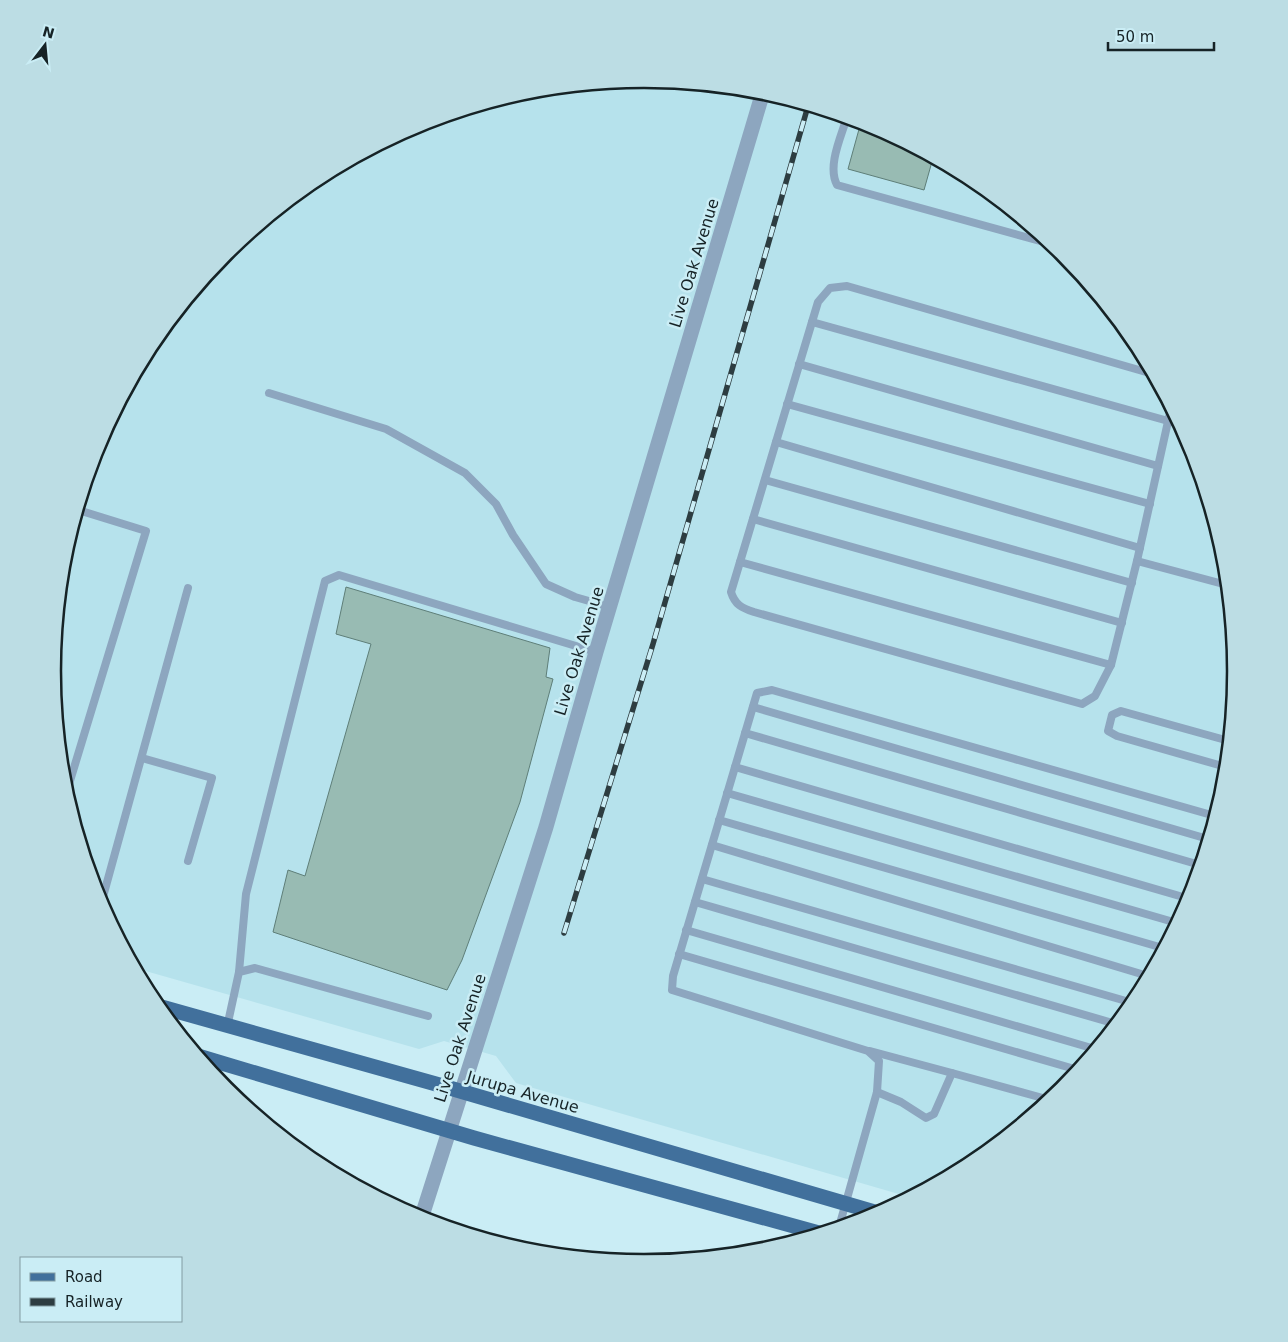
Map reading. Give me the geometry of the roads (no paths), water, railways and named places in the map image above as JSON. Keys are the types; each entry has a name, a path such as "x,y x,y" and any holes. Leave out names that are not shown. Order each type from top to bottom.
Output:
{"main road":[{"name":"Jurupa Avenue","path":"170,1010 865,1210"},
{"path":"210,1060 450,1129 474,1138 808,1230"}],"street":[{"name":"Live Oak Avenue","path":"424,1210 445,1150 460,1092 546,827 596,652 761,100"}],"lane":[{"path":"845,124 835,160 833,177 837,185 1035,240"},
{"path":"1144,371 847,286 830,288 818,302 730,592 733,600 741,608 1082,704 1095,696 1111,665 1138,560 1169,417"},
{"path":"812,322 1168,420"},
{"path":"799,364 1158,466"},
{"path":"269,392 386,429 465,472 496,504 513,535 546,584 575,597 610,607"},
{"path":"787,404 1150,504"},
{"path":"776,442 1140,548"},
{"path":"765,480 1132,583"},
{"path":"71,778 146,531 84,512"},
{"path":"753,519 1122,623"},
{"path":"1138,560 1220,583"},
{"path":"740,562 1111,665"},
{"path":"227,1027 240,972 246,894 297,685 325,581 339,575 596,652"},
{"path":"105,891 188,588"},
{"path":"1041,1097 868,1051 672,990 673,976 679,954 757,692 772,690 1209,814"},
{"path":"753,707 1202,837"},
{"path":"1219,765 1117,736 1108,731 1112,715 1121,711 1223,739"},
{"path":"745,733 1194,863"},
{"path":"142,758 212,778 188,861"},
{"path":"735,767 1181,896"},
{"path":"727,793 1170,921"},
{"path":"719,820 1158,946"},
{"path":"712,845 1142,974"},
{"path":"702,879 1124,1001"},
{"path":"695,902 1109,1022"},
{"path":"686,930 1089,1047"},
{"path":"679,954 1070,1068"},
{"path":"240,972 255,968 428,1016"},
{"path":"841,1219 877,1092 879,1060 868,1051"},
{"path":"877,1092 889,1095 926,1118 934,1114 952,1073"}],"railway":[{"path":"564,933 653,644 806,111"}]}
